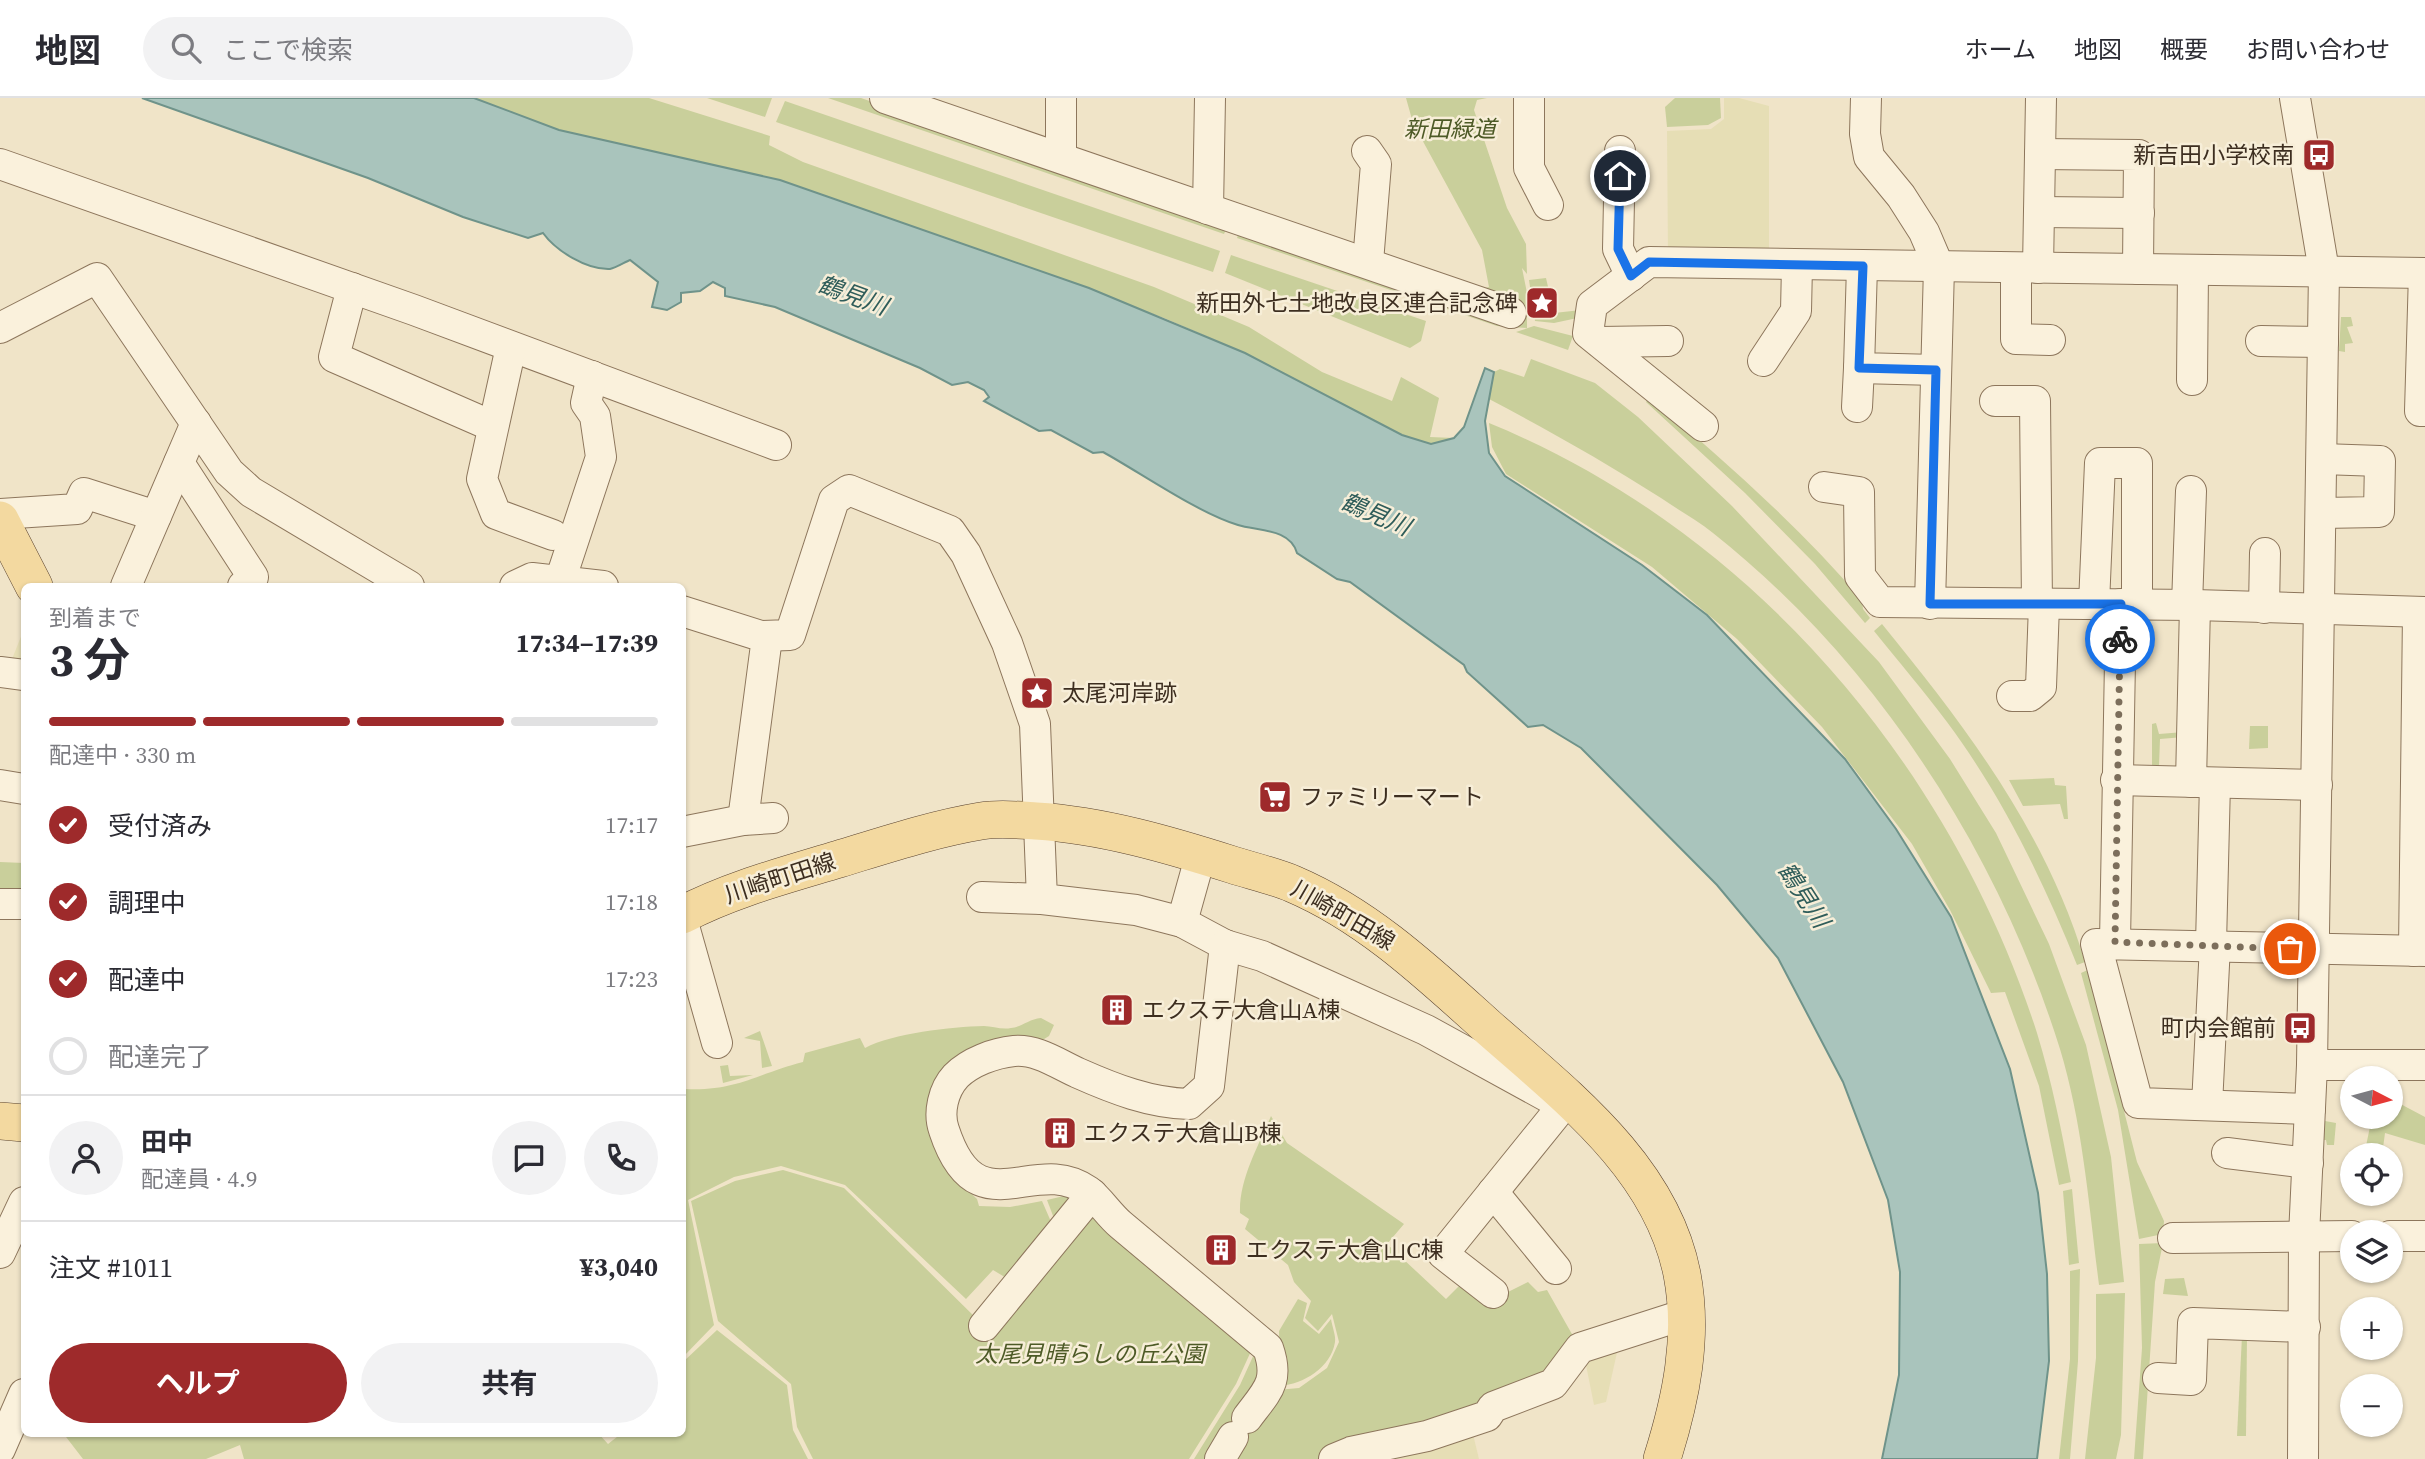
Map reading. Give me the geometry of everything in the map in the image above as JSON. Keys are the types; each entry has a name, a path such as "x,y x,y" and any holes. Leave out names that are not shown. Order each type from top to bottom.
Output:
{"main road":[{"path":"0,520 32,583"},
{"name":"川崎町田線","path":"686,915 721,897 876,848 983,821 1038,821 1117,833 1201,855 1293,884 1403,949 1619,1151 1655,1203 1670,1234 1682,1274 1687,1336 1681,1387 1662,1459"},
{"path":"0,1121 21,1123"}],"street":[{"path":"885,98 934,106 1060,158 1368,261 1511,313"},
{"path":"1060,158 1061,98"},
{"path":"1208,209 1210,98"},
{"path":"1866,98 1865,134 1869,157 1924,232 1939,267 1930,604"},
{"path":"2041,98 2039,212 2027,268 2016,347 2050,340"},
{"path":"2295,98 2324,271 2315,950 2304,1236 2303,1459"},
{"path":"1529,100 1529,168 1548,205"},
{"path":"1367,151 1376,164 1368,261"},
{"path":"1620,151 1618,249 1640,269"},
{"path":"2040,154 2139,155 2138,269"},
{"path":"0,164 352,288 776,445"},
{"path":"2039,212 2139,213"},
{"path":"1763,361 1796,311 1797,265"},
{"path":"1703,426 1588,333 1592,305 1640,269 1797,265 2424,273 2420,411 2425,411"},
{"path":"1857,407 1863,266"},
{"path":"2192,380 2193,270"},
{"path":"0,328 97,278 229,472 251,492 404,583"},
{"path":"352,288 334,357 492,426"},
{"path":"1600,342 1668,341"},
{"path":"2261,341 2323,342"},
{"path":"510,347 482,479 496,514 599,583"},
{"path":"1859,368 1936,370"},
{"path":"521,583 560,557 579,519 601,457 595,416 586,403 592,376"},
{"path":"1995,401 2035,401 2041,687 2030,696 2012,696"},
{"path":"127,583 196,423"},
{"path":"2321,513 2379,512 2380,461 2322,459"},
{"path":"179,463 253,577 246,583"},
{"path":"1824,486 1859,492 1860,576 1880,602 2191,605 2421,612 2419,951 2115,942 2096,944 2138,1103 2310,1109"},
{"path":"686,612 761,636 790,635 834,500 849,489 950,531 966,554 1007,643 1035,724 1042,898"},
{"path":"2191,491 2191,605 2213,945 2207,1105"},
{"path":"0,514 77,509 84,493 156,516"},
{"path":"2264,608 2265,554"},
{"path":"2115,942 2117,604"},
{"path":"743,820 766,645 761,636"},
{"path":"0,672 21,675"},
{"path":"2116,780 2317,785"},
{"path":"0,785 21,788"},
{"path":"686,831 743,820 773,818"},
{"path":"1182,922 1201,855"},
{"path":"982,897 1042,898 1136,910 1182,922 1225,945 1262,956 1426,1030 1574,1108 1493,1192 1443,1254 1493,1293"},
{"path":"0,904 21,904"},
{"path":"686,931 717,1043"},
{"path":"1225,945 1209,1086 1189,1104 1160,1103 1118,1090 1038,1054 1016,1051 975,1062 950,1084 942,1105 941,1121 949,1146 976,1181 994,1185 1047,1180 1068,1182 1091,1194 1112,1218 1268,1348 1275,1367 1272,1384 1233,1438"},
{"path":"2312,1065 2425,1065"},
{"path":"2227,1153 2308,1163"},
{"path":"1493,1192 1556,1269"},
{"path":"984,1326 1091,1194"},
{"path":"0,1253 21,1208"},
{"path":"2173,1238 2340,1236"},
{"path":"2403,1236 2425,1236"},
{"path":"1334,1459 1351,1452 1427,1436 1487,1416 1493,1407 1553,1384 1580,1348 1686,1314"},
{"path":"2158,1378 2192,1380 2193,1323 2305,1327"},
{"path":"0,1449 21,1401"}],"shaded area":[{"path":"1724,98 1739,98 1769,106 1769,256 1668,257 1667,131 1711,129 1724,119"},
{"path":"21,636 21,666 10,664"},
{"path":"1618,1348 1606,1402 1594,1405 1585,1360"},
{"path":"1472,1430 1479,1459 1375,1459"}],"green space":[{"path":"474,98 649,98 770,136 769,145 803,162 1154,287 1249,327 1322,372 1392,401 1401,377 1439,398 1430,437 1454,438 1431,444 1402,435 1245,353 1164,318 780,180 559,130"},
{"path":"707,98 772,98 765,117"},
{"path":"828,98 861,98 1227,227 1224,234"},
{"name":"新田緑道","path":"1406,98 1487,98 1477,100 1474,110 1507,208 1526,244 1527,274 1522,268 1527,293 1527,328 1497,326 1237,238 1240,229 1488,315 1496,325 1492,301 1481,289 1489,287 1482,250 1413,123"},
{"path":"1675,98 1720,98 1721,118 1708,125 1667,127 1665,107"},
{"path":"785,101 1220,251 1213,272 776,122"},
{"path":"1231,255 1426,321 1421,341 1410,348 1225,273"},
{"path":"1546,278 1554,313 1581,310 1582,317 1554,323 1535,321 1529,280"},
{"path":"2341,317 2351,317 2353,326 2347,327 2353,343 2345,344 2345,352 2339,351"},
{"path":"1534,326 1573,336 1568,350 1516,332"},
{"path":"1531,359 1595,383 1638,417 1732,506 1879,662 1950,759 1996,833 2049,944 2086,1045 2111,1157 2124,1282 2099,1285 2084,1166 2068,1078 2034,975 2003,903 1966,833 1924,765 1878,701 1827,640 1772,584 1713,533 1619,472 1489,399 1494,372 1500,369 1524,377"},
{"path":"1650,397 1733,470 1838,572 1862,600 1863,609 1870,618 1865,623 1815,564 1745,493 1646,402"},
{"path":"1489,423 1584,469 1673,526 1755,592 1829,668 1895,750 1952,840 2000,934 2037,1033 2071,1182 2059,1185 2039,1086 2005,992 1991,993 1950,910 1912,844 1822,727 1737,639 1652,567 1506,474 1492,447"},
{"path":"1882,624 1974,743 2001,784 2049,870 2069,915 2085,962 2077,965 2020,839 1986,779 1947,722 1874,631"},
{"path":"2156,723 2159,734 2184,732 2184,737 2160,739 2159,766 2152,768 2152,724"},
{"path":"2250,726 2268,726 2268,748 2249,749"},
{"path":"2054,778 2055,785 2066,786 2068,819 2064,819 2060,804 2023,806 2009,780"},
{"path":"0,862 21,863 21,897 0,898"},
{"path":"2092,968 2137,1162 2164,1221 2163,1234 2139,1239 2118,1110 2081,973"},
{"path":"1041,1018 1054,1025 1049,1036 1036,1044 1008,1039 929,1125 955,1179 977,1199 979,1206 1010,1207 1042,1201 1052,1224 1008,1279 993,1270 966,1299 845,1185 781,1166 734,1177 688,1200 714,1325 686,1354 686,1089 732,1085 803,1062 805,1053 860,1038 865,1048 891,1038 923,1032 984,1026 1008,1028"},
{"path":"760,1031 772,1066 762,1068 760,1041 744,1038"},
{"path":"728,1065 730,1076 753,1075 723,1083 720,1066"},
{"path":"2323,1084 2325,1121 2336,1123 2334,1145 2327,1145 2326,1140 2314,1140"},
{"path":"2403,1105 2425,1117 2425,1145 2385,1133 2384,1143 2367,1143 2370,1129 2403,1129"},
{"path":"1271,1116 1287,1143 1404,1224 1387,1244 1446,1299 1465,1280 1492,1300 1528,1282 1538,1292 1547,1290 1577,1343 1547,1378 1324,1459 1228,1459 1277,1390 1299,1388 1327,1368 1339,1342 1332,1314 1318,1331 1305,1318 1311,1301 1294,1282 1288,1265 1245,1229 1249,1219 1240,1213 1246,1176"},
{"name":"太尾見晴らしの丘公園","path":"783,1170 844,1188 980,1322 1075,1203 1252,1349 1236,1384 1189,1459 813,1459 797,1427 791,1384 718,1321 691,1201 735,1181"},
{"path":"2072,1189 2079,1263 2069,1265 2063,1191"},
{"path":"1068,1195 1071,1203 1055,1221 1047,1200"},
{"path":"2163,1243 2155,1282 2143,1459 2134,1459 2142,1348 2139,1244"},
{"path":"2080,1269 2078,1361 2070,1459 2059,1459 2070,1359 2070,1271"},
{"path":"2184,1278 2188,1296 2163,1294 2165,1279"},
{"path":"2125,1293 2121,1435 2116,1459 2085,1459 2096,1358 2096,1294"},
{"path":"1298,1299 1307,1303 1303,1321 1319,1334 1331,1319 1335,1342 1328,1360 1315,1373 1298,1382 1280,1386 1279,1331"},
{"path":"717,1330 787,1385 793,1430 808,1459 244,1459 240,1445 206,1459 83,1459 66,1437 602,1437 608,1444 617,1437 686,1437 686,1359"},
{"path":"2242,1336 2247,1336 2246,1436 2237,1436"},
{"path":"1255,1352 1270,1369 1213,1459 1194,1459 1240,1385"}],"water":[{"name":"鶴見川","path":"142,98 474,98 559,130 780,180 1089,288 1245,353 1402,435 1431,444 1454,438 1464,427 1485,368 1494,372 1485,421 1489,453 1505,476 1642,565 1707,615 1845,759 1896,829 1951,917 2010,1069 2038,1193 2047,1274 2049,1361 2037,1459 1882,1459 1899,1375 1900,1272 1888,1200 1843,1082 1778,958 1717,885 1581,748 1543,725 1528,727 1467,672 1464,665 1350,582 1337,579 1297,553 1288,539 1280,535 1222,519 1103,452 1093,453 1051,430 1039,431 984,401 989,397 984,390 968,382 952,385 920,368 775,307 725,296 725,288 713,282 700,291 681,293 681,302 667,310 652,307 658,282 630,260 610,269 582,263 564,253 543,233 528,238 463,217 368,178"}],"way so far":[{"path":"2120,639 2115,942 2290,949"}],"place":[{"name":"新吉田小学校南","path":"2319,155"},
{"name":"新田外七土地改良区連合記念碑","path":"1542,303"},
{"name":"太尾河岸跡","path":"1037,693"},
{"name":"ファミリーマート","path":"1275,797"},
{"name":"エクステ大倉山A棟","path":"1117,1010"},
{"name":"町内会館前","path":"2300,1028"},
{"name":"エクステ大倉山B棟","path":"1060,1133"},
{"name":"エクステ大倉山C棟","path":"1221,1250"}],"route":[{"path":"1620,176 1618,249 1631,276 1649,262 1863,266 1859,368 1936,370 1930,604 2121,604 2120,639"}]}
